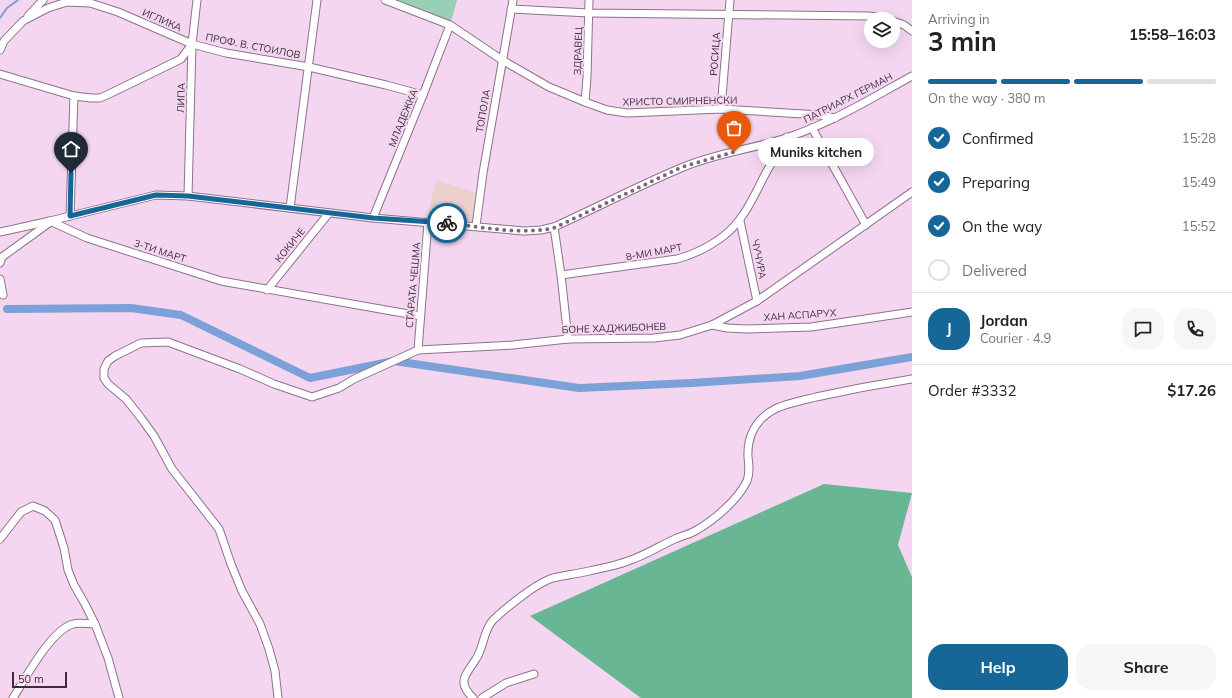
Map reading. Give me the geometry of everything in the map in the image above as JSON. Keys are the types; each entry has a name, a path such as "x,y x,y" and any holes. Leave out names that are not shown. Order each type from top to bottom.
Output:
{"street":[{"path":"23,21 43,0"},
{"name":"ЛИПА","path":"188,196 192,44 197,0"},
{"path":"290,208 317,0"},
{"name":"ХРИСТО СМИРНЕНСКИ","path":"385,0 450,25 502,60 549,87 607,110 627,113 721,109 835,118"},
{"name":"ТОПОЛА","path":"476,226 482,173 513,0"},
{"name":"ЗДРАВЕЦ","path":"585,102 589,0"},
{"name":"РОСИЦА","path":"721,109 730,0"},
{"name":"ИГЛИКА","path":"0,50 4,41 23,21 48,8 67,2 90,3 118,12 192,44"},
{"path":"512,9 589,13 864,16"},
{"path":"900,24 912,31"},
{"name":"МЛАДЕЖКА","path":"373,218 450,25"},
{"name":"ПРОФ. В. СТОИЛОВ","path":"0,74 74,96 100,98 181,59 192,44 226,53 309,67 423,95"},
{"name":"ПАТРИАРХ ГЕРМАН","path":"0,232 156,195 188,196 373,218 524,231 554,228 682,167 787,137 812,128 835,118 912,76"},
{"path":"70,216 74,96"},
{"path":"812,128 866,225"},
{"name":"8-МИ МАРТ","path":"561,275 677,259 693,255 727,233 740,221 767,170 787,137"},
{"name":"БОНЕ ХАДЖИБОНЕВ","path":"278,698 275,671 269,649 260,624 242,591 230,564 219,529 172,469 154,436 141,418 126,399 108,384 104,378 104,369 108,361 141,343 168,342 240,369 274,384 312,397 339,388 354,379 418,350 513,345 568,339 654,338 680,335 712,325 757,301 912,192"},
{"name":"КОКИЧЕ","path":"267,290 329,213"},
{"path":"0,263 2,257 50,221"},
{"name":"3-ТИ МАРТ","path":"50,221 87,238 221,281 420,316"},
{"name":"ЧУЧУРА","path":"740,221 757,301"},
{"name":"СТАРАТА ЧЕШМА","path":"418,350 428,222"},
{"path":"554,228 568,339"},
{"path":"0,279 3,295"},
{"name":"ХАН АСПАРУХ","path":"712,325 727,328 746,329 811,327 912,312"},
{"path":"473,698 468,694 463,682 464,675 477,658 486,630 492,621 536,586 551,579 569,574 588,572 627,562 675,539 694,532 706,524 730,504 747,480 750,467 748,455 750,437 754,426 764,416 776,408 808,399 912,378"},
{"path":"0,539 21,512 33,506 45,512 55,520 64,548 68,570 74,585 95,624 108,658 119,698"},
{"path":"13,698 55,634 72,624 95,624"},
{"path":"482,698 506,683 534,674"}],"shaded area":[{"path":"436,180 477,193 473,222 428,215"}],"green space":[{"path":"385,0 457,0 450,25"},
{"path":"824,484 912,493 898,545 912,577 912,698 641,698 530,616"}],"waterway":[{"path":"0,18 7,8 18,0"},
{"path":"7,309 131,308 181,315 310,378 394,361 579,388 800,376 912,357"}],"way so far":[{"path":"447,223 524,231 554,228 682,167 734,152"}],"place":[{"name":"Muniks kitchen","path":"734,152"}],"route":[{"path":"71,173 70,216 156,195 188,196 373,218 447,223"}]}
